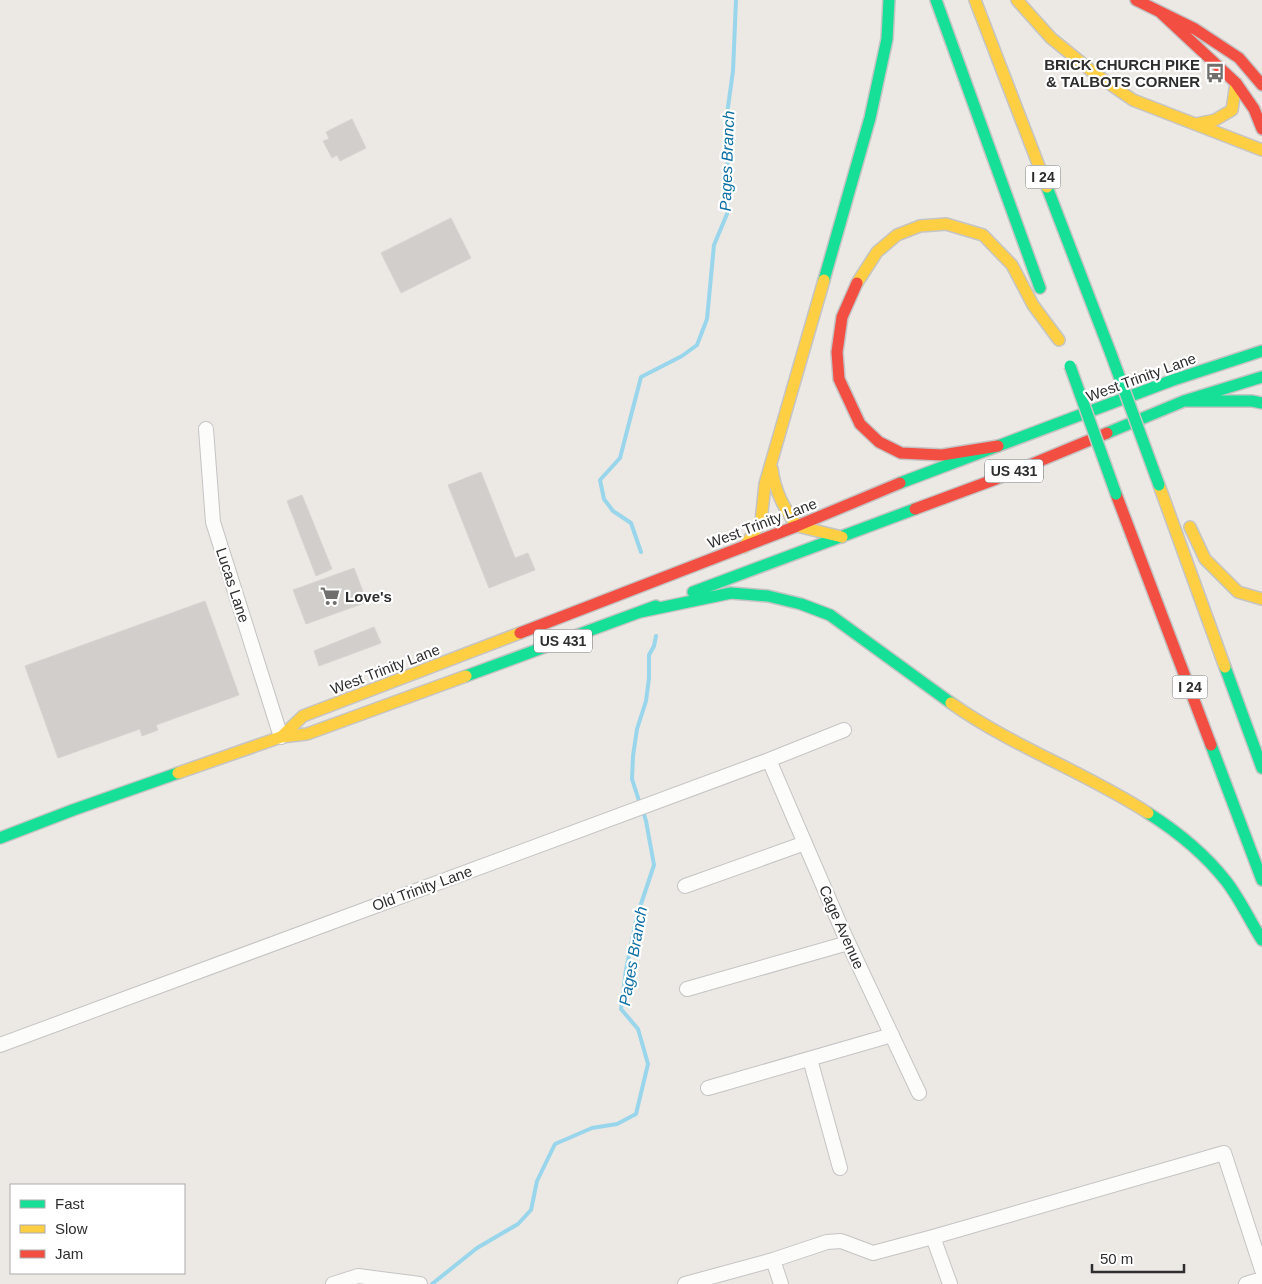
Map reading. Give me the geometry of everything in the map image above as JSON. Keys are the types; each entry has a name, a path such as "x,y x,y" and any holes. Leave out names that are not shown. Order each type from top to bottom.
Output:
{"main road":[{"path":"744,546 761,522 765,484 870,118 886,39 889,0"},
{"name":"I 24","path":"936,0 1116,494 1262,880"},
{"name":"I 24","path":"975,0 1111,354 1262,768"},
{"path":"1017,0 1051,38 1094,74 1134,100 1262,150"},
{"path":"1136,0 1195,29 1239,58 1262,85"},
{"path":"1161,13 1236,83 1254,109 1262,129"},
{"path":"1196,124 1209,123 1225,116 1232,110 1236,83"},
{"path":"998,446 942,455 901,453 879,442 860,424 848,401 840,379 838,352 842,317 859,279 877,252 897,235 920,226 946,224 983,235 1012,265 1033,305 1064,353"},
{"name":"West Trinity Lane","path":"282,736 303,716 797,526 903,482 1173,380 1262,351"},
{"name":"West Trinity Lane","path":"0,838 73,810 282,736 307,734 640,612 996,478 1184,401 1262,377"},
{"path":"1184,401 1252,401 1262,403"},
{"path":"772,460 778,500 797,526 842,536"},
{"path":"1159,486 1183,514 1205,558 1238,592 1262,599"},
{"path":"640,612 731,594 768,596 801,604 830,614 974,720 1104,788 1175,830 1200,852 1227,882 1262,940"}],"street":[{"name":"Lucas Lane","path":"206,430 213,522 282,736"},
{"name":"Old Trinity Lane","path":"0,1045 769,760 844,730"},
{"name":"Cage Avenue","path":"769,760 848,943 919,1093"},
{"path":"685,886 805,843"},
{"path":"687,989 848,943"},
{"path":"708,1088 892,1034"},
{"path":"810,1058 840,1168"},
{"path":"685,1284 774,1260 827,1242 841,1241 873,1253 933,1238 1224,1153 1262,1270"},
{"path":"933,1238 950,1284"},
{"path":"774,1260 781,1284"},
{"path":"332,1284 358,1276 418,1283"},
{"path":"1246,1284 1262,1280"}],"building":[{"path":"352,119 366,148 340,161 337,155 332,158 323,141 329,139 326,132"},
{"path":"451,218 471,258 401,293 381,253"},
{"path":"481,472 515,558 528,553 535,570 489,588 448,485"},
{"name":"Love's","path":"302,495 332,569 316,576 287,501"},
{"name":"Love's","path":"354,568 367,602 306,624 293,590"},
{"path":"205,601 239,695 156,725 158,730 142,736 140,729 58,758 25,666"},
{"name":"Love's","path":"374,627 381,643 319,666 314,651"}],"waterway":[{"name":"Pages Branch","path":"641,552 631,523 613,511 604,499 600,480 620,458 641,377 682,356 697,345 707,319 714,245 727,214 727,114 733,71 736,0"},
{"name":"Pages Branch","path":"640,804 632,779 633,756 637,729 646,701 649,655 654,646 656,636"},
{"name":"Pages Branch","path":"432,1284 477,1248 518,1224 531,1210 537,1181 555,1144 592,1128 617,1124 636,1114 648,1064 638,1029 621,1009 626,970 637,916 654,865 643,811"}],"traffic: fast":[{"path":"824,280 870,118 887,39 889,0"},
{"path":"936,0 1040,288"},
{"path":"1047,187 1111,354"},
{"path":"900,483 1173,380 1262,351"},
{"path":"1111,354 1159,485"},
{"path":"1070,366 1116,494"},
{"path":"1107,433 1184,401 1262,377"},
{"path":"1184,401 1252,401 1262,403"},
{"path":"693,592 915,509"},
{"path":"640,612 731,593 768,596 801,604 830,615 951,703"},
{"path":"466,676 656,606"},
{"path":"1225,667 1262,768"},
{"path":"1211,745 1262,880"},
{"path":"0,838 178,773"},
{"path":"1148,813 1190,844 1218,871 1236,895 1262,940"}],"traffic: slow":[{"path":"975,0 1047,187"},
{"path":"1017,0 1051,38 1094,73 1133,100 1262,150"},
{"path":"1196,124 1215,120 1232,110 1236,83"},
{"path":"857,283 877,252 897,235 920,226 946,224 983,235 1012,265 1033,305 1059,340"},
{"path":"744,547 761,522 765,484 824,280"},
{"path":"772,469 775,485 781,499 797,526 842,537"},
{"path":"1159,485 1225,667"},
{"path":"1190,527 1205,559 1238,592 1262,599"},
{"path":"281,737 303,716 520,633"},
{"path":"178,773 281,737 307,734 466,676"},
{"path":"951,703 999,733 1124,798 1148,813"}],"traffic: jam":[{"path":"1136,0 1195,29 1239,58 1262,85"},
{"path":"1161,13 1236,83 1254,109 1262,129"},
{"path":"857,283 842,317 837,352 839,379 860,424 879,442 901,453 942,455 998,446"},
{"path":"915,509 996,479 1107,433"},
{"path":"520,633 797,526 900,483"},
{"path":"1116,494 1211,745"}],"place":[{"name":"BRICK CHURCH PIKE & TALBOTS CORNER","path":"1215,73"},
{"name":"Love's","path":"330,596"}]}
